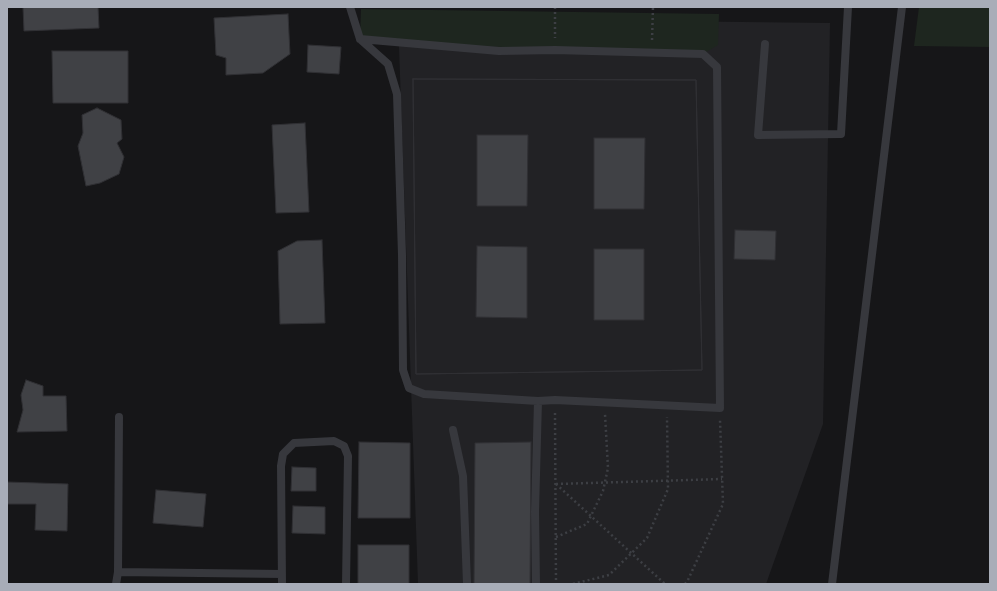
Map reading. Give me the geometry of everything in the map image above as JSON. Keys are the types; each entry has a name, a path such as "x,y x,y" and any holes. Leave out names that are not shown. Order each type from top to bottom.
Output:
{"lane":[{"path":"350,7 360,39 388,64 397,94 402,255 403,370 409,388 424,394 538,401 555,400 720,408 717,67 703,54 555,50 499,51 360,39"},
{"path":"765,44 758,135 841,134 848,7"},
{"path":"832,584 902,7"},
{"path":"536,584 535,512 538,401"},
{"path":"116,584 118,572 119,417"},
{"path":"452,430 464,476 467,584"},
{"path":"282,584 281,466 283,454 294,443 334,441 344,446 348,456 346,584"},
{"path":"118,572 282,574"}],"path":[{"path":"555,7 555,50"},
{"path":"652,53 653,7"},
{"path":"555,400 556,584"},
{"path":"556,537 587,524 603,491 608,468 605,402"},
{"path":"573,584 609,575 647,538 668,490 667,405"},
{"path":"685,584 722,504 720,408"},
{"path":"556,484 722,479"},
{"path":"556,484 665,584"}],"shaded area":[{"path":"919,7 990,7 990,47 914,46"},
{"path":"361,9 719,14 718,45 703,54 555,50 360,39"},
{"path":"398,18 830,23 823,424 766,584 418,584"}],"building":[{"path":"23,7 98,7 99,28 24,31"},
{"path":"288,14 290,54 263,73 226,75 226,58 216,55 214,18"},
{"path":"308,45 341,47 339,74 307,72"},
{"path":"52,51 128,51 128,103 53,103"},
{"path":"413,79 696,80 702,370 416,374","holes":["477,135 528,135 527,206 477,206","594,138 645,138 644,209 594,209","477,246 527,247 527,318 476,317","594,249 644,249 644,320 594,320"]},
{"path":"413,79 696,80 702,370 416,374"},
{"path":"97,108 121,120 122,139 117,143 124,157 119,174 100,183 86,186 78,146 83,133 82,115"},
{"path":"305,123 309,212 276,213 272,125"},
{"path":"735,230 776,231 775,260 734,259"},
{"path":"322,240 325,323 280,324 278,251 297,241"},
{"path":"26,380 43,386 43,396 66,396 67,431 17,432 23,410 21,395"},
{"path":"359,442 410,443 410,518 358,518"},
{"path":"531,442 530,584 474,584 475,443"},
{"path":"292,467 316,468 316,491 291,491"},
{"path":"7,482 68,484 67,531 35,530 36,504 7,504"},
{"path":"156,490 206,494 203,527 153,523"},
{"path":"293,506 325,507 325,534 292,533"},
{"path":"358,545 409,545 409,584 358,584"}]}
